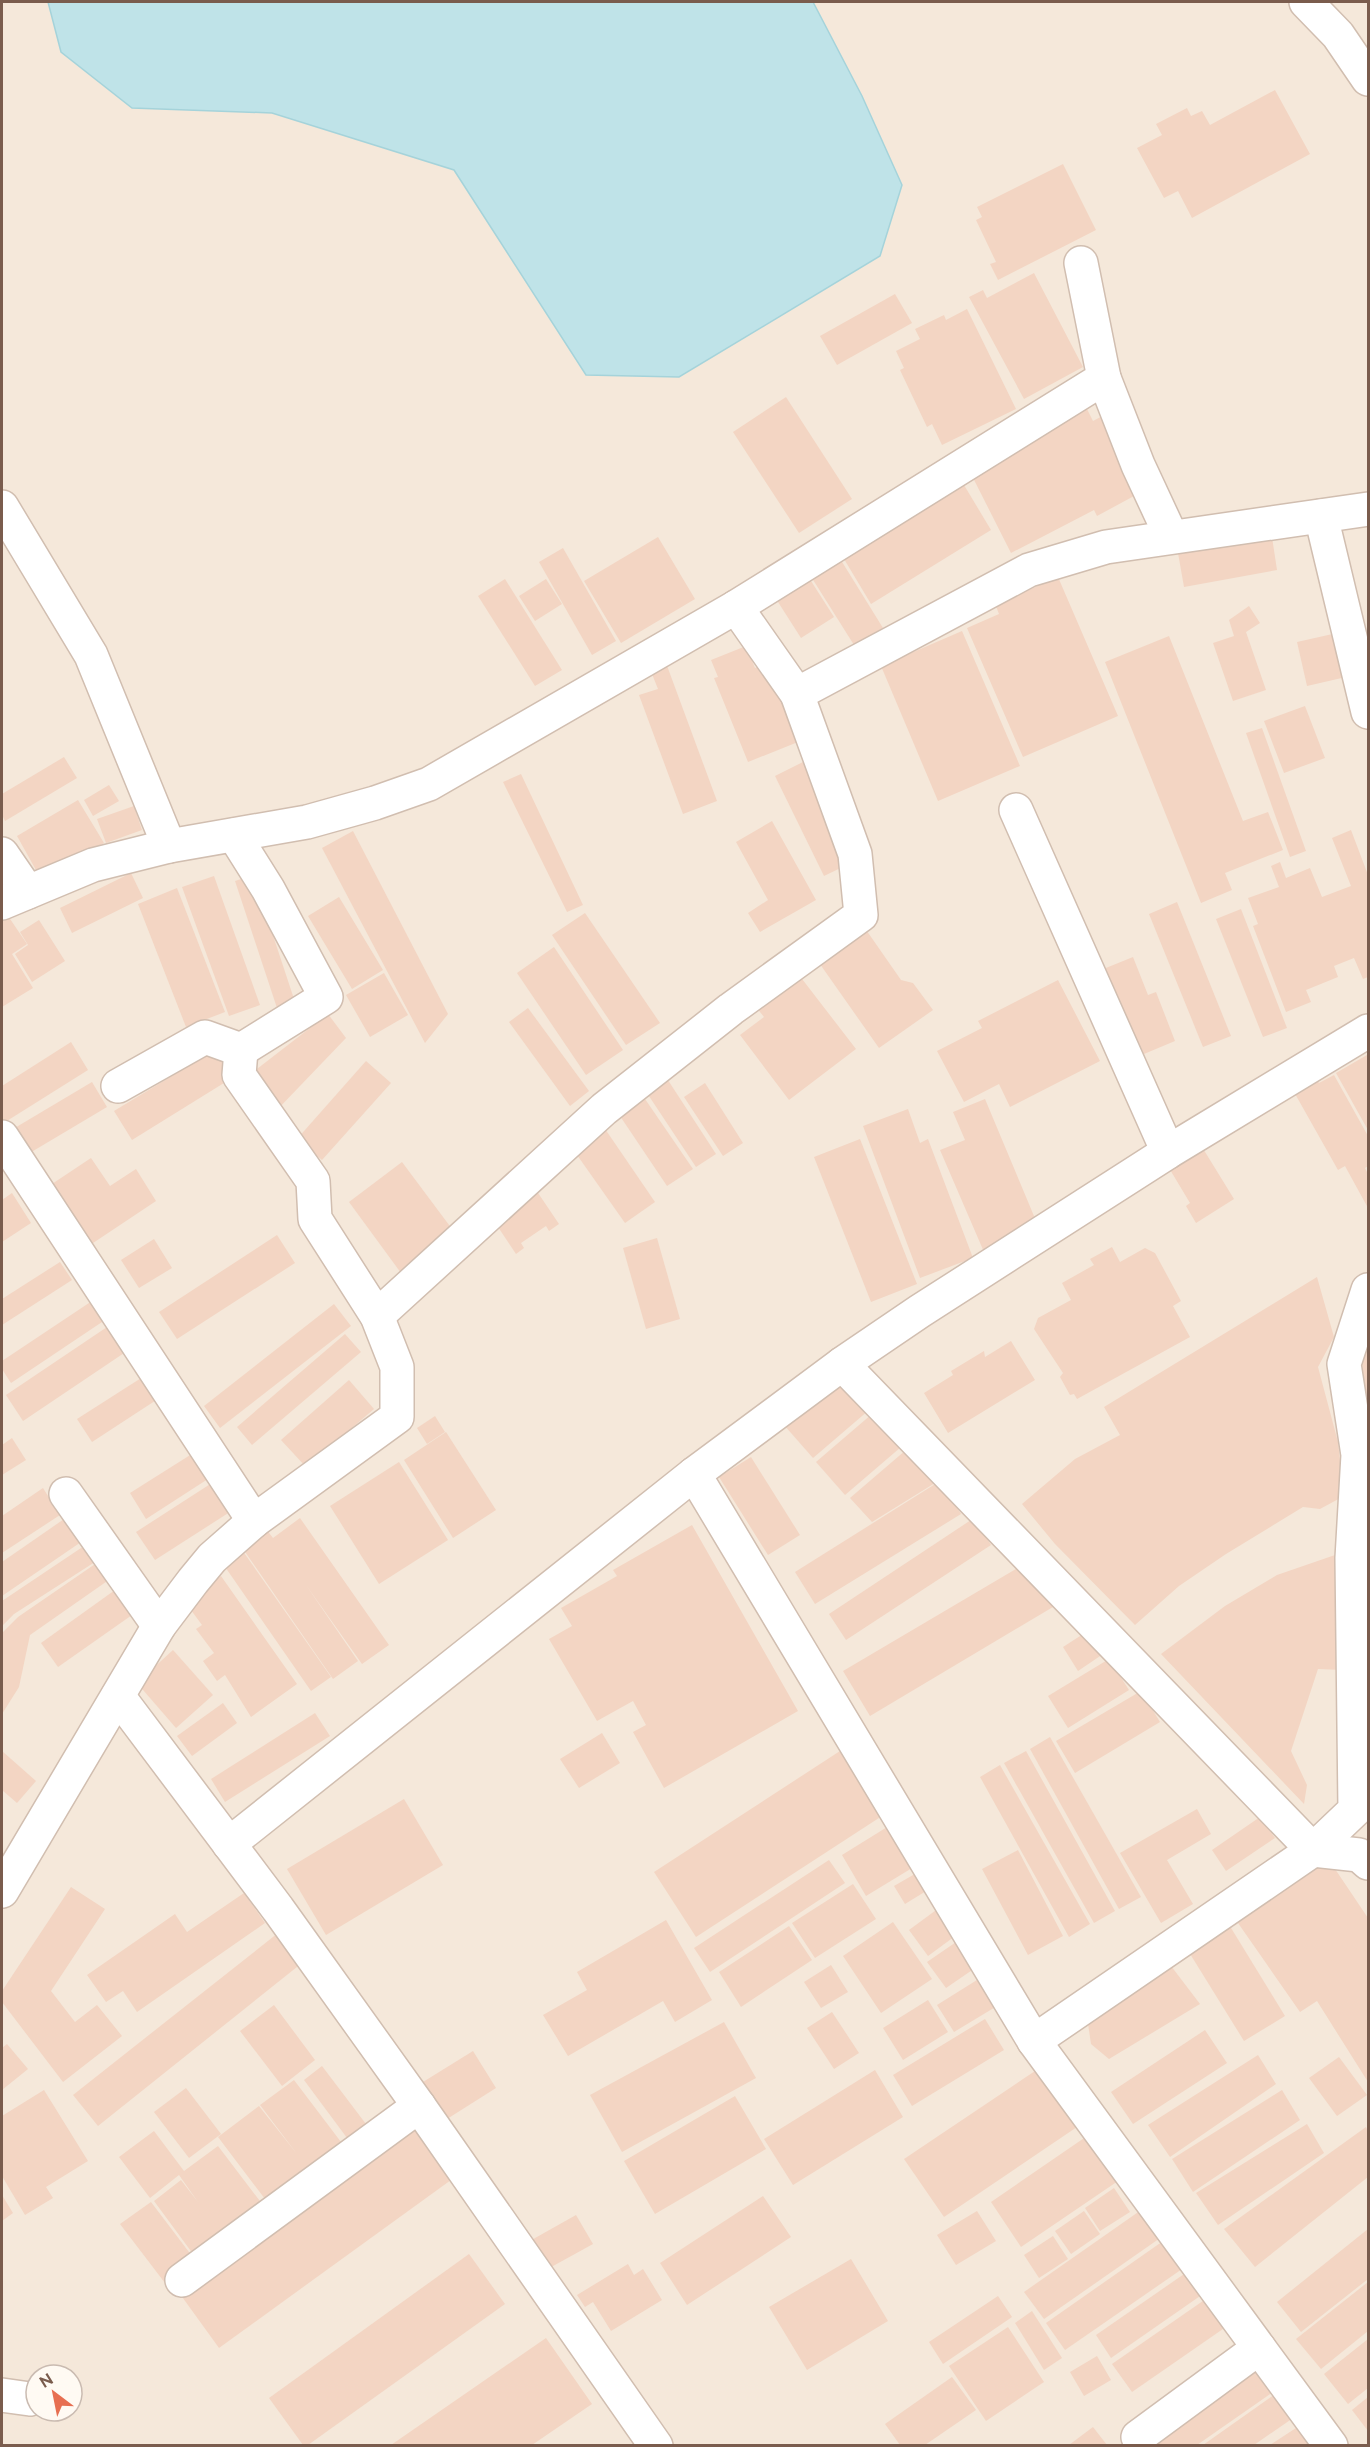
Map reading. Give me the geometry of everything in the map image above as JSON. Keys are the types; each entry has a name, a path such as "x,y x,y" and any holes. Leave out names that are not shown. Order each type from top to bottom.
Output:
{"street":[{"path":"1306,2 1338,35 1368,79"},
{"path":"1081,262 1104,378 1138,465 1171,536"},
{"path":"2,854 15,898 93,865 169,846 307,822 375,803 429,784 736,607 1104,378"},
{"path":"2,507 91,655 169,846"},
{"path":"796,694 1029,570 1106,547 1368,509"},
{"path":"1321,516 1368,712"},
{"path":"377,1316 604,1109 731,1009 861,915 855,854 796,694 736,607"},
{"path":"1016,810 1168,1152"},
{"path":"234,835 268,889 326,997 241,1050"},
{"path":"229,1844 694,1474 842,1364 920,1311 1168,1152 1368,1031"},
{"path":"118,1086 206,1037 241,1050"},
{"path":"2,1891 159,1626 212,1558 254,1521 397,1416 397,1368 377,1316 315,1219 313,1180 238,1075 241,1050"},
{"path":"2,1137 254,1521"},
{"path":"1034,2041 1314,1850 1355,1810 1352,1558 1358,1455 1344,1364 1368,1290"},
{"path":"842,1364 1314,1850 1359,1854 1368,1863"},
{"path":"694,1474 1034,2041 1331,2445"},
{"path":"66,1494 159,1626"},
{"path":"118,1696 229,1844 419,2106 656,2445"},
{"path":"182,2280 419,2106"},
{"path":"1138,2437 1259,2348"}],"shaded area":[{"path":"2,2 1368,2 1368,2445 2,2446"}],"water":[{"path":"48,2 813,2 862,96 902,185 880,256 679,377 586,375 454,170 272,113 132,108 61,52"}],"building":[{"path":"1275,90 1310,154 1192,218 1178,191 1164,198 1137,148 1162,135 1156,124 1187,108 1191,116 1202,111 1210,125"},
{"path":"1063,164 1096,230 998,280 990,264 996,262 976,220 982,217 977,207"},
{"path":"1034,273 1083,367 1024,399 969,297 983,290 987,298"},
{"path":"895,294 912,323 837,365 820,336"},
{"path":"967,309 1016,409 942,445 932,424 927,427 900,370 904,368 896,351 920,339 915,329 944,315 946,320"},
{"path":"786,397 852,499 799,533 733,432"},
{"path":"1085,405 1093,421 1108,413 1147,489 1097,516 1094,510 1011,553 967,466"},
{"path":"958,475 991,530 871,604 838,549"},
{"path":"658,537 695,599 621,643 584,581"},
{"path":"1272,537 1277,570 1184,587 1178,553"},
{"path":"563,548 616,641 592,655 539,562"},
{"path":"839,557 883,628 854,645 810,575"},
{"path":"804,570 834,617 801,638 771,591"},
{"path":"1058,577 1118,716 1023,757 967,628 999,614 992,596 1018,585 1022,593"},
{"path":"505,579 562,670 535,686 478,596"},
{"path":"546,579 562,604 535,621 519,596"},
{"path":"1249,606 1260,623 1246,632 1266,690 1233,701 1213,643 1234,636 1229,620"},
{"path":"962,631 1020,766 938,801 881,666"},
{"path":"1337,633 1346,677 1307,686 1297,642"},
{"path":"1169,636 1243,821 1268,812 1283,850 1225,873 1232,890 1201,903 1105,662"},
{"path":"746,646 755,668 766,663 798,742 748,762 714,678 718,677 711,660"},
{"path":"666,663 717,801 683,814 639,695 658,689 650,669"},
{"path":"1305,706 1325,758 1284,773 1264,721"},
{"path":"1262,728 1306,851 1290,857 1246,733"},
{"path":"64,757 77,778 5,821 2,815 2,794"},
{"path":"803,762 853,862 824,876 775,776"},
{"path":"521,774 583,905 567,912 503,782"},
{"path":"109,785 119,801 93,816 84,800"},
{"path":"78,800 104,843 41,879 17,836"},
{"path":"134,806 142,830 106,843 97,819"},
{"path":"772,821 816,900 760,932 748,913 768,900 736,842"},
{"path":"1351,830 1368,875 1368,977 1363,979 1354,958 1334,966 1338,977 1306,990 1311,1002 1286,1012 1253,926 1258,924 1248,898 1279,887 1271,866 1280,862 1286,878 1310,868 1322,897 1351,886 1332,838"},
{"path":"353,831 448,1014 425,1043 322,848"},
{"path":"131,873 143,898 72,933 60,908"},
{"path":"253,875 296,1005 278,1011 235,881"},
{"path":"214,876 260,1005 229,1016 182,887"},
{"path":"177,888 225,1012 186,1027 138,904"},
{"path":"339,897 383,970 352,989 308,916"},
{"path":"1177,902 1231,1036 1203,1047 1149,914"},
{"path":"1241,909 1287,1028 1263,1037 1216,919"},
{"path":"4,910 27,944 12,954 33,988 2,1007 2,912"},
{"path":"585,913 660,1023 626,1045 552,935"},
{"path":"39,920 65,961 32,982 15,954 28,945 20,932"},
{"path":"862,924 901,980 913,983 933,1010 879,1048 815,957"},
{"path":"554,947 623,1050 586,1075 517,973"},
{"path":"1133,957 1148,995 1156,992 1175,1041 1144,1054 1135,1044 1096,972"},
{"path":"384,973 408,1015 370,1037 346,995"},
{"path":"799,975 856,1049 789,1100 740,1035 764,1017 756,1007"},
{"path":"1058,980 1100,1061 1010,1107 999,1084 964,1102 937,1051 982,1028 978,1021"},
{"path":"528,1008 589,1091 570,1106 509,1022"},
{"path":"328,1014 346,1038 276,1111 249,1075"},
{"path":"71,1042 88,1070 2,1124 2,1086"},
{"path":"215,1050 232,1078 132,1140 114,1111"},
{"path":"1367,1055 1368,1058 1368,1130 1336,1073"},
{"path":"366,1061 391,1083 322,1160 297,1139"},
{"path":"664,1074 716,1154 696,1167 643,1087"},
{"path":"1334,1075 1368,1136 1368,1166 1365,1168 1368,1174 1368,1208 1345,1166 1338,1170 1294,1092 1317,1079 1319,1083"},
{"path":"92,1082 107,1107 23,1157 8,1132"},
{"path":"705,1083 743,1143 723,1156 684,1097"},
{"path":"645,1099 693,1169 667,1186 620,1116"},
{"path":"985,1099 1039,1228 984,1252 940,1150 965,1140 953,1112"},
{"path":"908,1109 920,1143 928,1139 973,1258 920,1278 863,1126"},
{"path":"601,1123 655,1202 625,1223 570,1145"},
{"path":"860,1139 917,1284 871,1302 814,1157"},
{"path":"1202,1147 1234,1199 1196,1223 1186,1206 1190,1203 1169,1168"},
{"path":"91,1158 110,1186 136,1169 156,1201 87,1247 43,1190"},
{"path":"402,1162 455,1233 401,1273 349,1202"},
{"path":"532,1184 559,1224 549,1231 546,1226 521,1243 524,1248 516,1254 492,1218"},
{"path":"12,1193 31,1223 2,1242 2,1200"},
{"path":"277,1235 295,1263 177,1339 159,1312"},
{"path":"657,1238 680,1319 646,1329 623,1248"},
{"path":"154,1239 172,1268 139,1288 121,1260"},
{"path":"1112,1247 1120,1262 1145,1248 1155,1253 1181,1301 1173,1306 1190,1337 1077,1399 1074,1394 1070,1395 1060,1377 1063,1373 1034,1329 1038,1318 1071,1300 1062,1283 1094,1265 1090,1259"},
{"path":"60,1262 72,1280 2,1325 2,1299"},
{"path":"1317,1277 1334,1337 1318,1367 1338,1442 1344,1496 1320,1509 1303,1507 1226,1554 1179,1586 1135,1625 1055,1544 1022,1504 1075,1459 1120,1435 1104,1407"},
{"path":"92,1301 105,1320 11,1383 2,1369 2,1361"},
{"path":"334,1304 351,1326 220,1428 204,1406"},
{"path":"116,1321 133,1347 23,1421 6,1395"},
{"path":"345,1334 361,1352 252,1445 237,1427"},
{"path":"1011,1341 1035,1380 948,1433 924,1393 953,1375 951,1371 984,1351 985,1357"},
{"path":"1368,1341 1368,1409 1364,1398 1362,1355"},
{"path":"149,1373 164,1395 92,1442 77,1419"},
{"path":"840,1376 869,1410 813,1458 784,1425"},
{"path":"349,1380 374,1409 306,1467 281,1440"},
{"path":"872,1414 901,1447 845,1495 816,1462"},
{"path":"435,1416 445,1432 427,1444 417,1428"},
{"path":"446,1432 496,1510 453,1538 404,1460"},
{"path":"12,1438 26,1460 2,1475 2,1445"},
{"path":"906,1450 935,1483 872,1522 850,1498"},
{"path":"195,1452 211,1477 146,1519 130,1493"},
{"path":"751,1457 800,1535 768,1555 719,1477"},
{"path":"399,1462 448,1540 379,1584 330,1506"},
{"path":"215,1481 233,1510 155,1560 136,1532"},
{"path":"940,1481 961,1514 815,1604 795,1572"},
{"path":"43,1488 60,1515 2,1553 2,1516"},
{"path":"67,1517 84,1540 2,1596 2,1562"},
{"path":"300,1518 389,1645 362,1664 306,1585 358,1661 333,1679 241,1546 266,1529 273,1538"},
{"path":"974,1518 991,1545 846,1640 829,1614"},
{"path":"692,1525 798,1711 664,1788 633,1732 646,1725 633,1701 597,1721 549,1639 572,1626 561,1608 617,1576 613,1570"},
{"path":"87,1544 98,1560 14,1614 2,1626 2,1601"},
{"path":"240,1547 331,1677 311,1691 221,1561"},
{"path":"1335,1555 1342,1619 1342,1670 1318,1669 1291,1751 1307,1785 1304,1804 1161,1654 1225,1606 1277,1575"},
{"path":"101,1560 113,1577 30,1635 19,1687 2,1714 2,1633 18,1617"},
{"path":"1026,1563 1053,1607 870,1716 843,1671"},
{"path":"221,1576 297,1684 251,1717 225,1675 217,1681 203,1661 214,1653 196,1629 202,1625 188,1606 194,1596"},
{"path":"115,1590 132,1615 58,1667 41,1643"},
{"path":"1091,1629 1106,1652 1078,1671 1063,1647"},
{"path":"173,1650 213,1695 176,1728 137,1683"},
{"path":"1109,1659 1129,1690 1068,1728 1048,1696"},
{"path":"1141,1691 1160,1722 1075,1773 1056,1741"},
{"path":"223,1703 237,1723 192,1756 177,1736"},
{"path":"315,1713 330,1736 225,1802 211,1779"},
{"path":"602,1733 620,1763 579,1788 560,1759"},
{"path":"1050,1737 1141,1897 1119,1909 1030,1749"},
{"path":"2,1751 36,1781 17,1803 2,1790"},
{"path":"840,1751 882,1816 696,1937 654,1872"},
{"path":"1026,1751 1115,1911 1094,1923 1004,1763"},
{"path":"1000,1765 1090,1924 1069,1937 980,1777"},
{"path":"404,1799 443,1865 326,1935 287,1869"},
{"path":"1197,1809 1211,1834 1167,1860 1193,1904 1161,1923 1120,1853"},
{"path":"1260,1817 1275,1838 1226,1871 1212,1850"},
{"path":"892,1824 917,1865 866,1896 842,1855"},
{"path":"1018,1850 1063,1936 1028,1955 982,1869"},
{"path":"829,1860 845,1883 710,1972 694,1948"},
{"path":"1329,1860 1368,1918 1368,2082 1317,2001 1300,2012 1238,1923"},
{"path":"920,1871 931,1888 905,1904 894,1886"},
{"path":"853,1884 876,1919 815,1958 792,1923"},
{"path":"71,1887 105,1909 51,1991 75,2022 97,2005 122,2036 63,2082 2,2002 2,1991"},
{"path":"244,1893 265,1923 137,2012 123,1991 106,2002 87,1975 175,1914 187,1932"},
{"path":"943,1905 962,1931 928,1956 909,1930"},
{"path":"666,1920 712,2000 675,2022 663,2001 568,2056 543,2015 587,1990 577,1972"},
{"path":"893,1922 932,1979 881,2013 843,1956"},
{"path":"1228,1923 1285,2016 1244,2041 1187,1949"},
{"path":"789,1926 812,1960 741,2007 719,1972"},
{"path":"278,1933 302,1963 98,2126 73,2095"},
{"path":"962,1938 981,1964 946,1988 927,1962"},
{"path":"1168,1962 1200,2004 1109,2059 1091,2044 1087,2017"},
{"path":"831,1965 848,1992 821,2008 804,1982"},
{"path":"985,1975 1002,2003 954,2032 937,2005"},
{"path":"928,2000 948,2032 903,2060 883,2028"},
{"path":"274,2005 315,2060 282,2086 240,2031"},
{"path":"832,2012 859,2053 834,2069 807,2028"},
{"path":"985,2019 1004,2050 912,2106 893,2075"},
{"path":"724,2022 756,2078 622,2152 590,2095"},
{"path":"1205,2030 1227,2063 1133,2124 1111,2092"},
{"path":"7,2044 28,2069 2,2090 2,2048"},
{"path":"473,2051 496,2088 447,2119 423,2082"},
{"path":"1258,2055 1276,2084 1170,2157 1148,2125"},
{"path":"1339,2057 1367,2095 1337,2116 1309,2078"},
{"path":"322,2066 372,2132 353,2146 304,2080"},
{"path":"1038,2069 1077,2127 944,2217 904,2159"},
{"path":"875,2070 903,2117 793,2185 764,2139"},
{"path":"294,2080 341,2142 265,2199 218,2137 259,2106 297,2154 260,2105"},
{"path":"186,2088 221,2134 189,2158 154,2112"},
{"path":"44,2090 88,2161 46,2187 53,2198 25,2215 2,2176 2,2116"},
{"path":"1282,2090 1300,2120 1193,2192 1172,2159"},
{"path":"735,2096 766,2149 655,2214 624,2161"},
{"path":"1307,2124 1324,2153 1218,2225 1196,2193"},
{"path":"412,2126 451,2180 219,2348 180,2294"},
{"path":"1366,2127 1368,2131 1368,2177 1255,2267 1224,2229"},
{"path":"154,2131 184,2171 218,2146 266,2209 196,2258 154,2201 181,2180 198,2202 179,2175 150,2198 119,2157"},
{"path":"1090,2134 1121,2179 1021,2247 991,2202"},
{"path":"1114,2188 1130,2212 1100,2231 1085,2208"},
{"path":"2,2195 13,2213 2,2221"},
{"path":"763,2196 791,2237 687,2305 660,2263"},
{"path":"151,2202 195,2260 165,2283 120,2224"},
{"path":"1144,2208 1163,2236 1044,2319 1024,2292"},
{"path":"977,2211 996,2241 956,2265 937,2235"},
{"path":"1084,2211 1100,2234 1071,2254 1055,2231"},
{"path":"576,2215 593,2244 544,2271 528,2242"},
{"path":"1368,2229 1368,2279 1301,2332 1277,2302"},
{"path":"1053,2236 1068,2259 1039,2278 1024,2255"},
{"path":"1166,2239 1185,2267 1065,2350 1046,2323"},
{"path":"469,2254 505,2304 308,2445 303,2445 269,2398"},
{"path":"851,2259 888,2321 807,2370 769,2307"},
{"path":"628,2264 634,2275 643,2269 662,2300 611,2331 593,2302 585,2307 577,2295"},
{"path":"1187,2272 1203,2294 1111,2358 1096,2335"},
{"path":"1368,2282 1368,2331 1321,2369 1296,2339"},
{"path":"1213,2294 1233,2322 1132,2392 1112,2364"},
{"path":"998,2296 1012,2317 943,2364 929,2342"},
{"path":"1032,2311 1062,2358 1044,2370 1015,2323"},
{"path":"1008,2327 1044,2382 986,2421 949,2366"},
{"path":"546,2338 592,2404 532,2445 391,2445"},
{"path":"1368,2339 1368,2388 1348,2404 1324,2374"},
{"path":"1097,2356 1111,2380 1084,2396 1070,2372"},
{"path":"1258,2366 1276,2390 1197,2445 1147,2445"},
{"path":"952,2377 976,2410 925,2445 900,2445 885,2424"},
{"path":"1278,2392 1296,2416 1254,2445 1203,2445"},
{"path":"1368,2397 1368,2431 1352,2410"},
{"path":"1093,2427 1107,2445 1069,2445"},
{"path":"1296,2428 1309,2445 1270,2445"}]}
